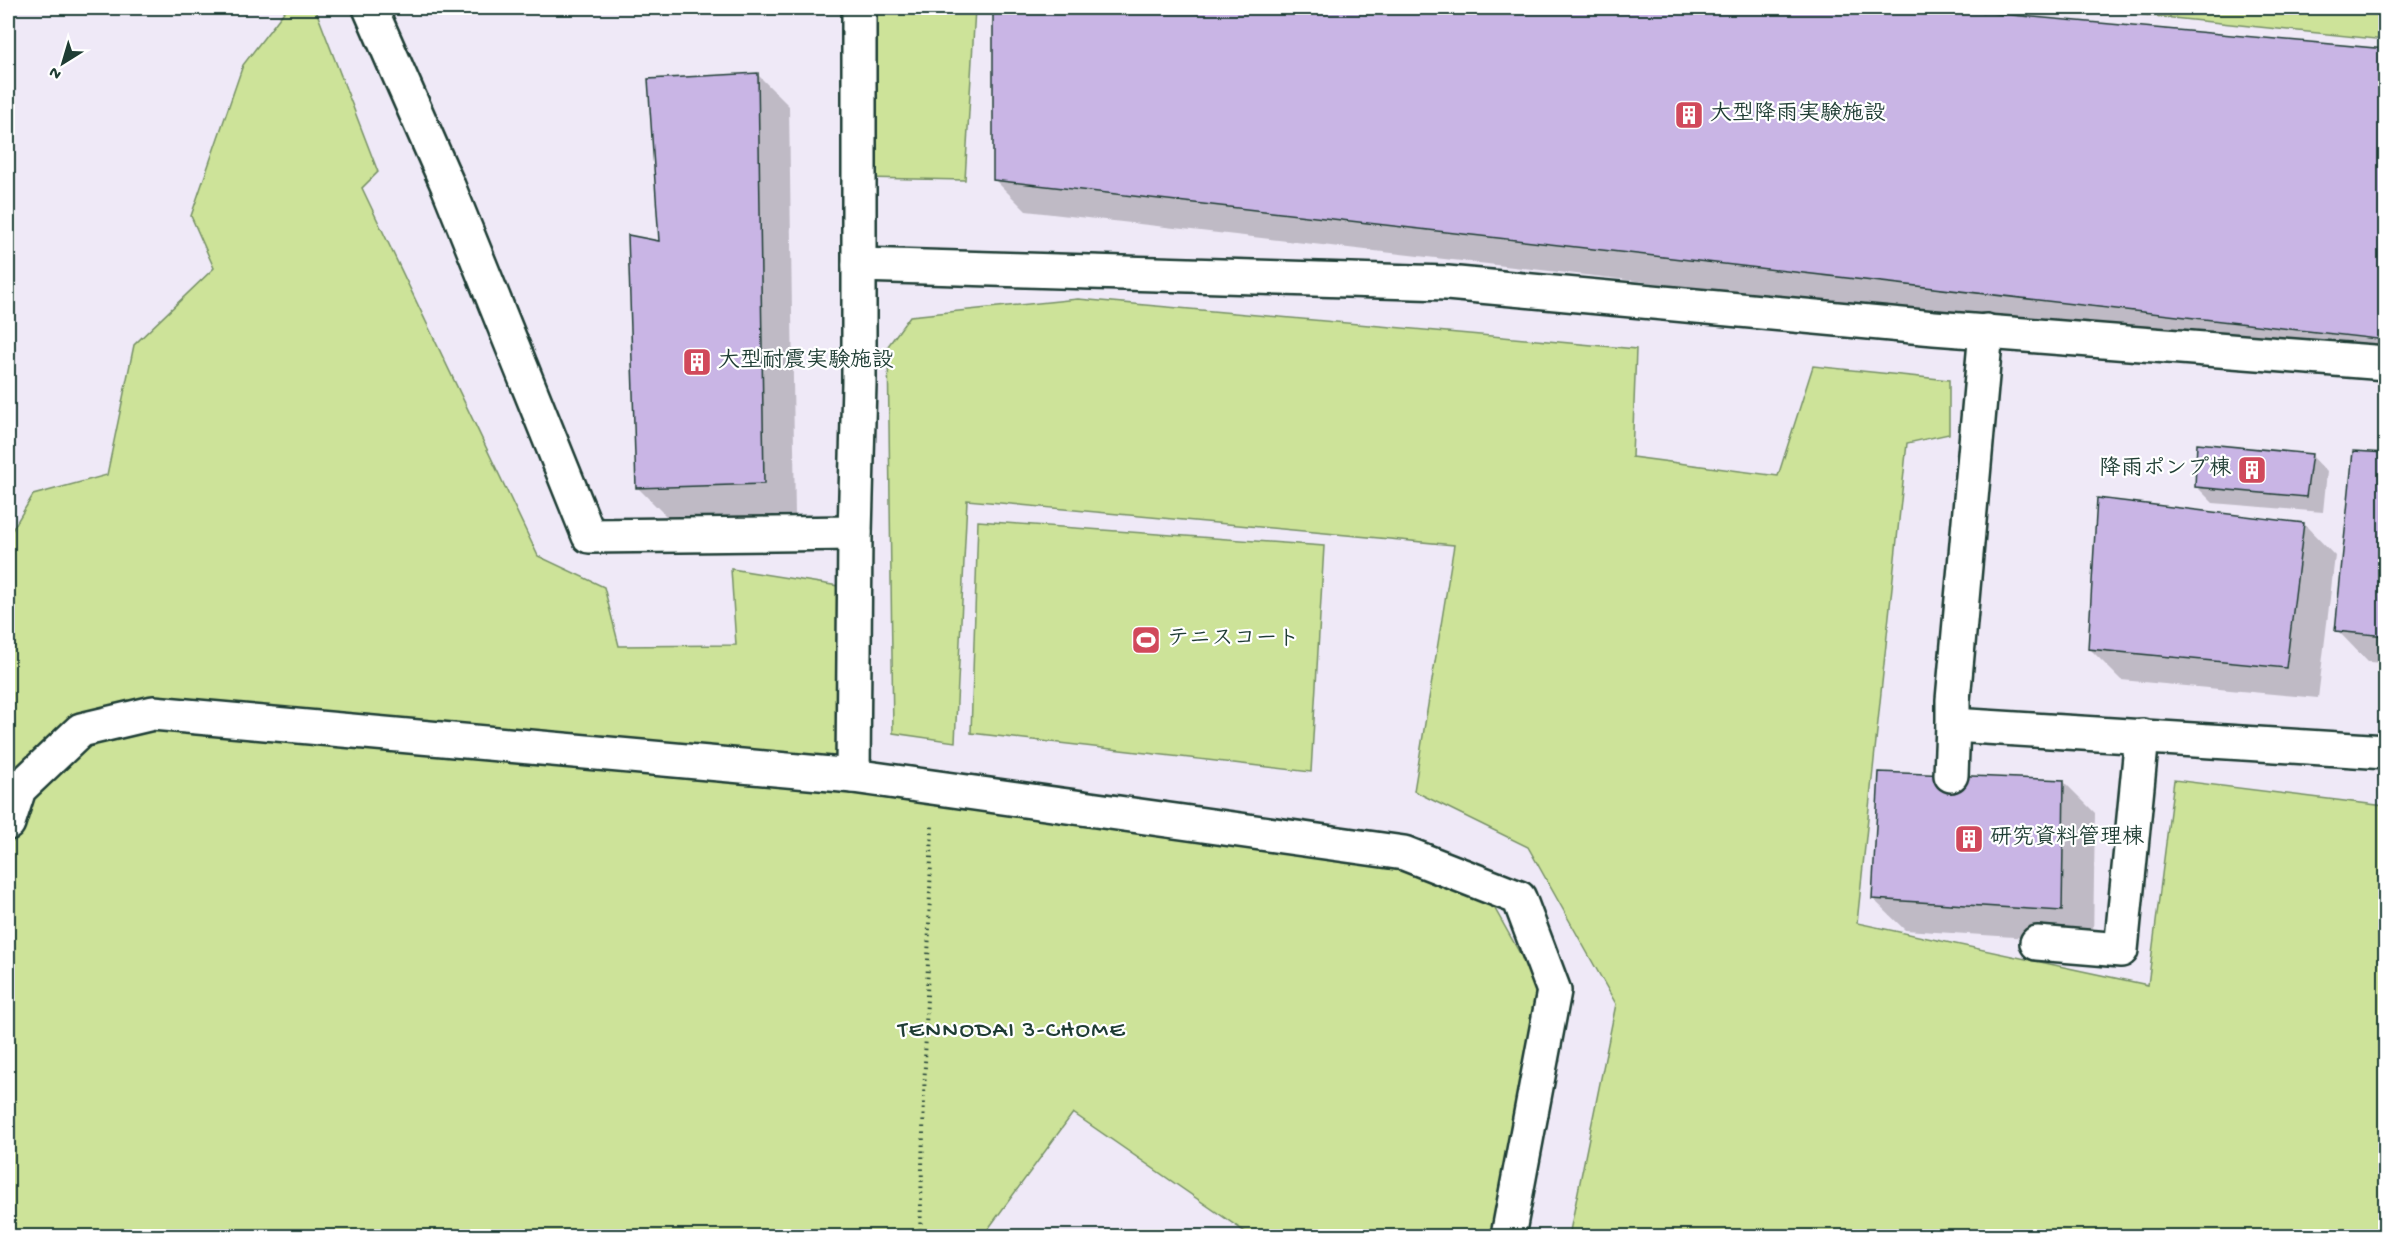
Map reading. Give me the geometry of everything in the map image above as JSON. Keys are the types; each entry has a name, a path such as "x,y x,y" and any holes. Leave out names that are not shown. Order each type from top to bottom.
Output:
{"lane":[{"path":"370,8 448,186 588,536 855,533"},
{"path":"854,776 855,533 859,383 859,8"},
{"path":"859,265 1447,284 1756,313 2385,363"},
{"path":"1951,775 1953,700 1986,331"},
{"path":"8,823 19,789 81,730 153,713 854,776 1404,853 1519,898 1554,991 1508,1236"},
{"path":"1953,725 2385,752"},
{"path":"2037,943 2121,950 2142,736"}],"path":[{"path":"920,1236 933,787"}],"shaded area":[{"path":"8,8 2385,8 2385,1236 8,1236"}],"green space":[{"path":"287,8 315,8 378,172 362,188 538,556 604,587 619,646 736,645 731,569 851,588 839,758 1421,855 1486,893 1536,982 1511,1236 1251,1236 1073,1113 983,1236 8,1236 8,537 33,495 107,475 134,345 214,268 191,216 243,65"},
{"path":"874,8 975,8 965,180 865,178"},
{"path":"2077,8 2385,8 2385,40"},
{"path":"1078,299 1636,349 1632,457 1778,476 1813,366 1949,380 1949,434 1907,443 1857,923 2148,985 2174,780 2385,806 2385,1236 1569,1236 1616,1004 1528,847 1414,791 1454,545 967,500 955,742 893,733 888,346 910,316"},
{"name":"テニスコート","path":"978,521 1324,546 1311,772 971,733"}],"building":[{"name":"大型降雨実験施設","path":"993,8 1935,8 2386,49 2386,340 993,180"},
{"name":"大型耐震実験施設","path":"758,73 764,484 636,488 628,235 659,241 648,79"},
{"name":"降雨ポンプ棟","path":"2197,443 2312,454 2306,497 2195,487"},
{"path":"2353,451 2386,453 2386,636 2335,631"},
{"path":"2097,498 2304,523 2286,668 2088,649"},
{"name":"研究資料管理棟","path":"1879,772 2064,780 2062,911 1872,899"}],"place":[{"name":"大型降雨実験施設","path":"1689,115"},
{"name":"大型耐震実験施設","path":"697,362"},
{"name":"降雨ポンプ棟","path":"2252,470"},
{"name":"テニスコート","path":"1146,640"},
{"name":"研究資料管理棟","path":"1969,839"}],"district":[{"name":"TENNODAI 3-CHOME","path":"1012,1031"}]}
